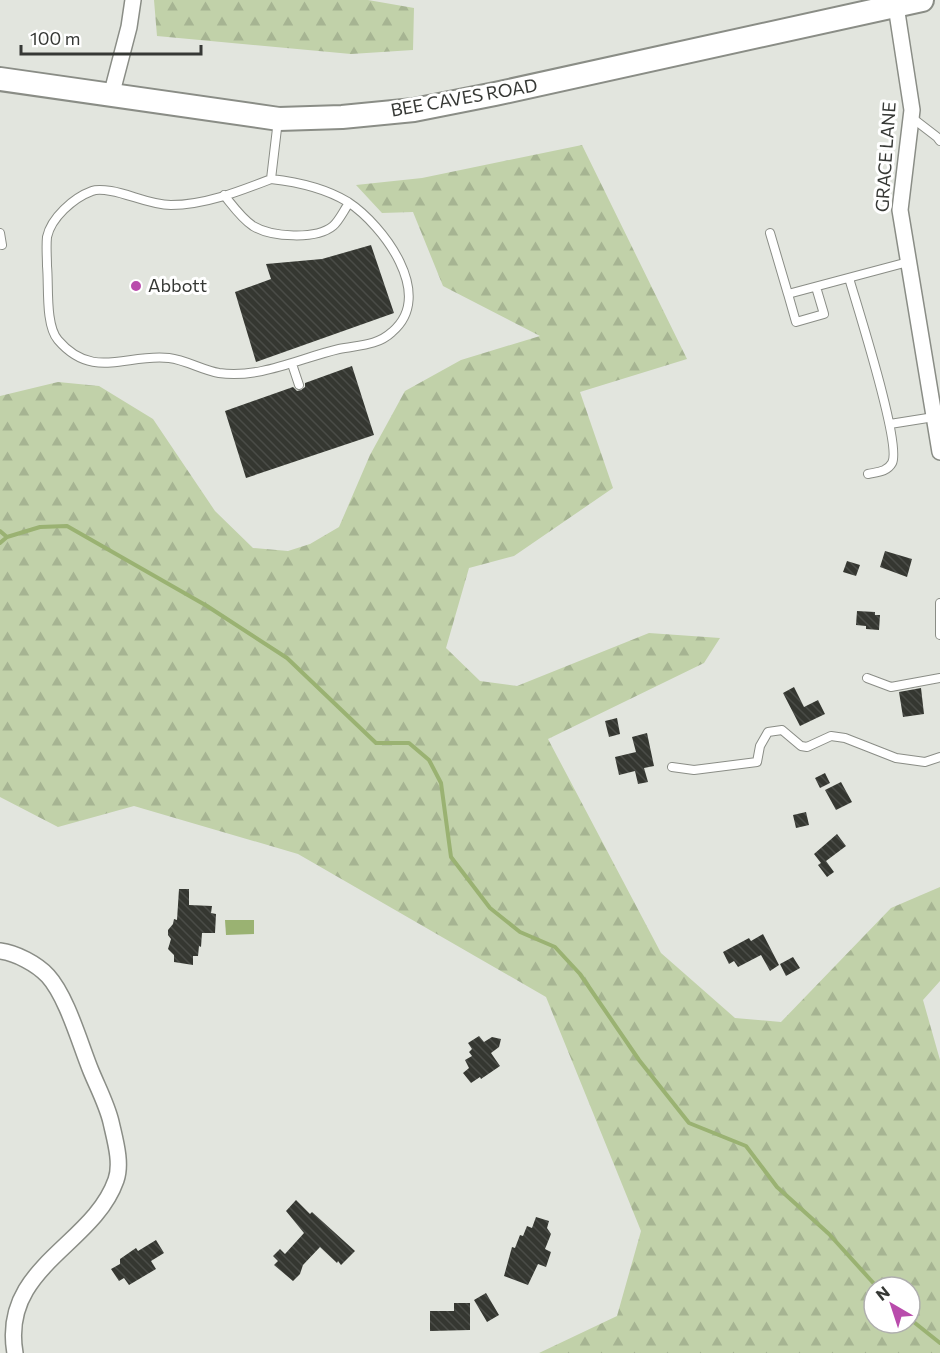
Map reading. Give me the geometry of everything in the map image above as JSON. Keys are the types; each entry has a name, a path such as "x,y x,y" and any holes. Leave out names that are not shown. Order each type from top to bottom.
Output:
{"main road":[{"name":"BEE CAVES ROAD","path":"0,80 279,119 342,117 414,110 495,94 922,0"}],"street":[{"path":"111,96 129,27 133,0"},
{"name":"GRACE LANE","path":"896,6 912,110 900,210 940,452"},
{"path":"0,951 38,968 49,977 61,996 111,1120 119,1169 115,1183 98,1211 40,1267 15,1306 12,1342 15,1353"}],"lane":[{"path":"911,117 938,137 940,141"},
{"path":"271,179 279,119"},
{"path":"271,179 297,182 317,188 349,203 373,224 400,261 410,294 404,316 393,332 375,343 339,349 292,364 249,373 219,373 171,358 144,358 115,364 94,363 74,354 57,339 50,319 46,253 48,235 60,213 74,201 94,190 111,191 170,205 224,195 271,179"},
{"path":"224,195 242,216 254,226 270,234 319,234 334,226 349,203"},
{"path":"770,232 796,322 824,314 816,287"},
{"path":"0,233 2,245"},
{"path":"788,294 909,262"},
{"path":"849,278 890,424 895,451 892,463 885,471 868,474"},
{"path":"292,364 299,385"},
{"path":"890,424 934,417"},
{"path":"940,603 940,635"},
{"path":"867,678 891,687 940,678"},
{"path":"672,767 694,770 757,762 760,746 768,732 782,730 801,746 807,747 831,736 845,738 896,758 925,762 940,757"}],"green space":[{"path":"154,0 368,0 414,8 413,50 351,54 157,36"},
{"path":"582,145 687,359 580,392 613,488 514,556 469,568 446,648 480,681 517,686 649,633 720,638 704,663 548,739 661,953 735,1018 781,1022 891,908 940,887 940,981 923,1000 940,1060 940,1353 539,1353 617,1316 641,1231 546,997 298,854 134,806 58,827 0,797 0,396 58,382 99,386 153,419 215,511 253,548 288,551 310,544 339,527 370,455 405,391 461,360 540,336 443,286 413,212 382,213 356,185 422,178"}],"shaded area":[{"path":"225,920 254,920 254,934 226,935"}],"building":[{"path":"371,245 394,313 256,362 235,292 271,279 266,264 322,259"},
{"path":"352,366 374,435 246,478 225,411 293,387 297,391 301,390 305,387 305,383"},
{"path":"885,551 912,559 907,577 880,567"},
{"path":"847,561 860,565 856,576 843,572"},
{"path":"857,611 875,612 875,615 880,615 879,630 856,625"},
{"path":"794,687 804,707 818,700 825,714 800,726 783,693"},
{"path":"921,688 924,714 903,717 899,692"},
{"path":"617,718 620,734 609,737 605,721"},
{"path":"647,733 654,766 644,768 648,782 638,784 635,771 619,775 615,757 636,752 632,737"},
{"path":"825,773 830,783 820,788 815,778"},
{"path":"841,782 852,802 836,810 825,790"},
{"path":"806,812 809,825 796,828 793,815"},
{"path":"837,834 846,846 826,861 834,872 827,877 818,865 821,863 814,854"},
{"path":"179,889 189,889 189,905 212,906 211,913 216,914 215,933 202,933 201,947 199,946 198,956 193,956 193,965 174,962 174,955 168,949 171,939 168,930 174,919 177,920"},
{"path":"763,934 779,965 770,971 761,955 738,967 734,961 729,964 723,952 749,938 751,941"},
{"path":"793,957 800,968 786,976 780,964"},
{"path":"479,1036 484,1042 492,1037 501,1039 499,1047 491,1053 500,1066 471,1083 463,1073 469,1068 465,1060 472,1056 469,1052 472,1049 468,1043"},
{"path":"296,1200 355,1251 341,1265 320,1247 303,1265 300,1274 293,1281 274,1265 278,1261 273,1256 280,1249 285,1254 304,1233 286,1211"},
{"path":"536,1217 549,1221 547,1228 551,1234 545,1249 551,1252 546,1267 538,1264 528,1285 504,1276 512,1247 515,1248 520,1235 523,1236 527,1226 532,1228"},
{"path":"156,1240 164,1253 151,1261 156,1269 129,1285 124,1278 119,1281 111,1269 120,1264 120,1259 136,1248 138,1251"},
{"path":"486,1293 499,1315 487,1322 474,1300"},
{"path":"454,1303 470,1303 470,1330 430,1331 430,1311 454,1311"}],"waterway":[{"path":"0,531 7,537 40,527 67,526 207,606 287,658 376,743 409,743 429,760 441,783 451,857 490,908 520,932 555,947 580,974 639,1060 689,1123 746,1146 777,1187 829,1234 866,1275"},
{"path":"0,543 7,537"},
{"path":"922,1329 940,1343"}],"place":[{"name":"Abbott","path":"136,286"}]}
